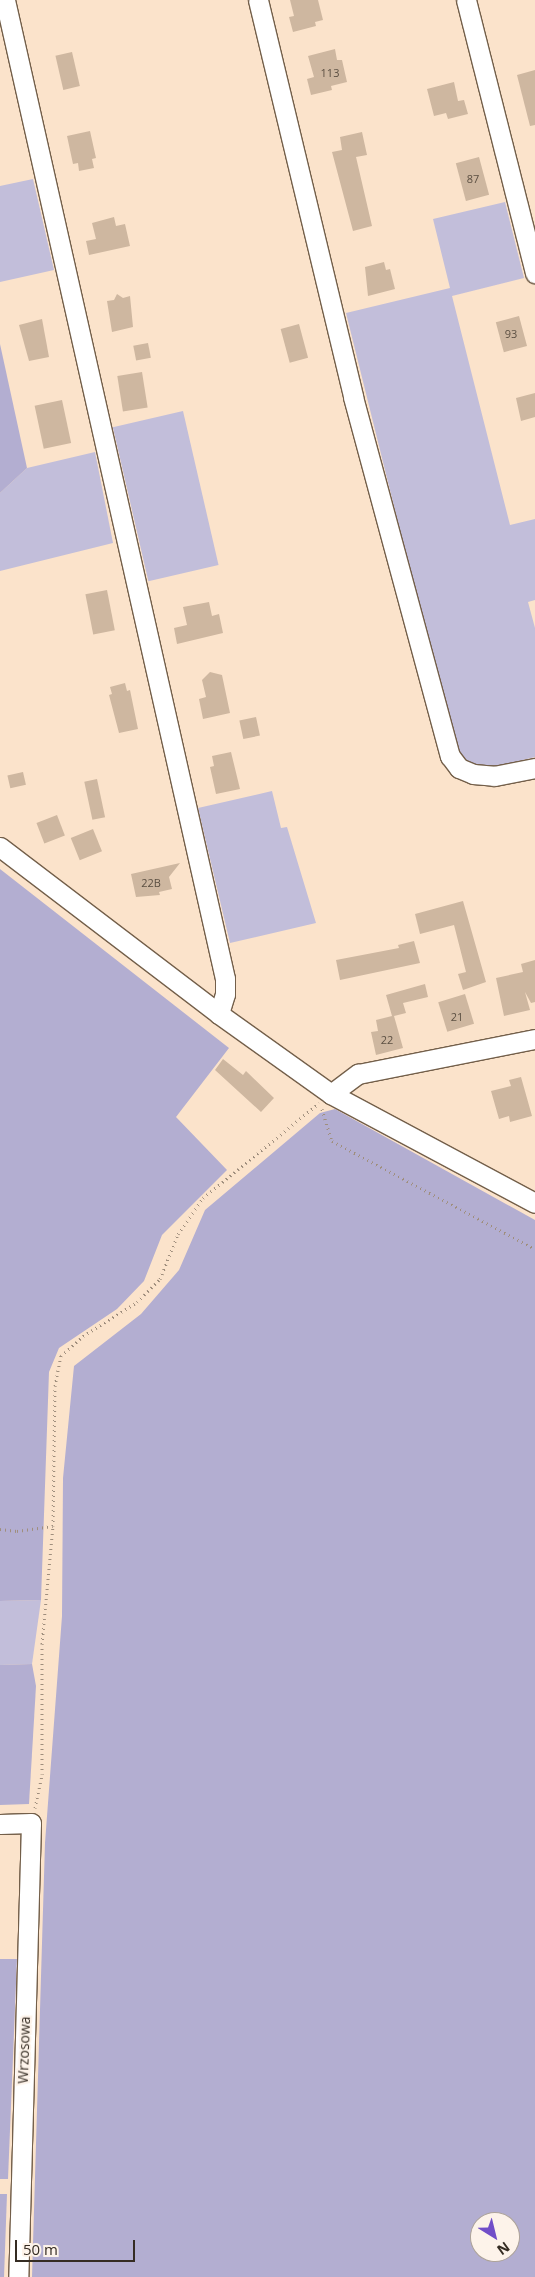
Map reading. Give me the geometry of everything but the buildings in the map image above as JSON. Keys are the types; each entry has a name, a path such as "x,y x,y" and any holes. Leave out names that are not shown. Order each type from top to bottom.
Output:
{"street":[{"path":"6,0 225,980 225,994 219,1014"},
{"path":"258,0 354,397 450,756 459,768 473,774 494,776 535,768"},
{"path":"466,0 535,273"},
{"path":"0,846 219,1014 326,1101 535,1203"},
{"path":"326,1101 358,1074 535,1039"},
{"path":"0,1824 31,1823"},
{"name":"Wrzosowa","path":"18,2277 31,1823"}],"path":[{"path":"31,1823 42,1774 42,1644 53,1526 55,1386 61,1356 83,1336 137,1302 160,1279 178,1234 203,1198 326,1101 332,1141 535,1249"},
{"path":"0,1528 17,1531 53,1526"}],"shaded area":[{"path":"33,179 54,270 0,282 0,186"},
{"path":"505,202 524,278 452,296 510,525 535,519 535,600 528,602 535,628 535,757 475,772 456,756 346,313 450,288 433,219"},
{"path":"0,344 27,468 0,493"},
{"path":"183,411 219,565 148,581 113,427"},
{"path":"95,452 113,543 0,571 0,493 27,468"},
{"path":"272,791 281,828 287,827 316,923 230,943 198,808"},
{"path":"0,869 229,1048 176,1117 227,1170 162,1235 144,1281 117,1309 59,1348 49,1372 41,1600 0,1601"},
{"path":"335,1109 535,1220 535,2277 32,2277 45,1843 62,1616 63,1478 74,1366 141,1314 179,1270 205,1210 320,1113"},
{"path":"41,1600 32,1664 0,1665 0,1601"},
{"path":"32,1664 36,1686 29,1804 0,1805 0,1665"},
{"path":"0,1959 17,1959 8,2179 0,2179"},
{"path":"0,2194 7,2194 4,2277 0,2277"}]}
